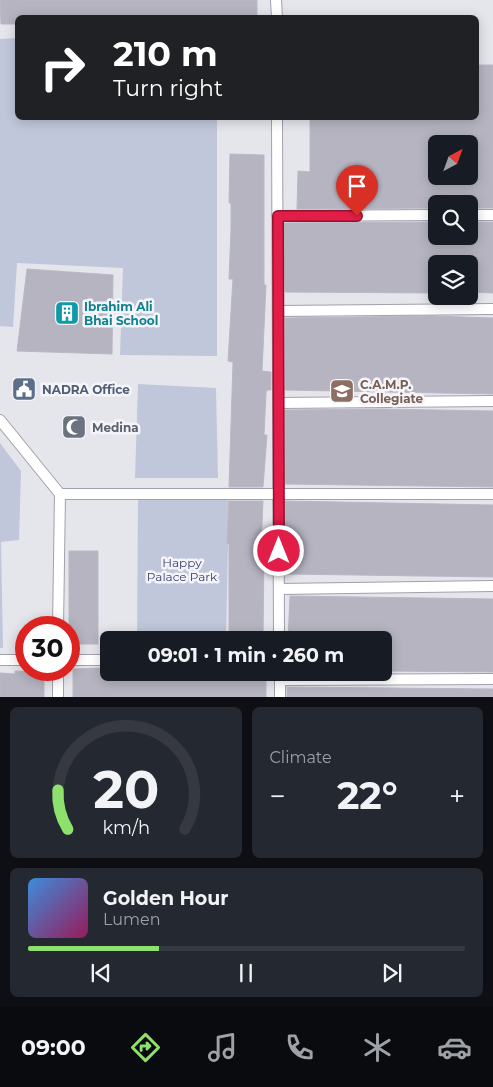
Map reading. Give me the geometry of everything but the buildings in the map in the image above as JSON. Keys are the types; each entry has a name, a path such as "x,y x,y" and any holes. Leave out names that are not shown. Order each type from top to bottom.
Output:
{"street":[{"path":"276,0 277,15"},
{"path":"277,120 280,631"},
{"path":"278,216 428,215"},
{"path":"478,215 493,215"},
{"path":"278,311 493,309"},
{"path":"278,403 493,401"},
{"path":"0,420 60,494 58,616"},
{"path":"60,494 493,494"},
{"path":"279,589 493,586"},
{"path":"0,660 15,660"},
{"path":"80,660 100,660"},
{"path":"392,678 493,679"},
{"path":"58,681 58,697"},
{"path":"280,681 280,697"}],"green space":[{"path":"15,38 15,120 217,120 217,356 120,355 123,268 17,263 13,327 0,326 0,39"},
{"path":"138,384 216,388 218,478 135,478"},
{"path":"0,443 21,471 19,540 1,542 3,648 0,648"},
{"name":"Happy Palace Park","path":"138,494 229,497 226,631 137,631"}],"place":[{"name":"Ibrahim Ali Bhai School","path":"67,313"},
{"name":"NADRA Office","path":"24,389"},
{"name":"C.A.M.P. Collegiate","path":"342,391"},
{"name":"Medina","path":"74,427"}],"route":[{"path":"279,551 278,216 357,216"}]}
